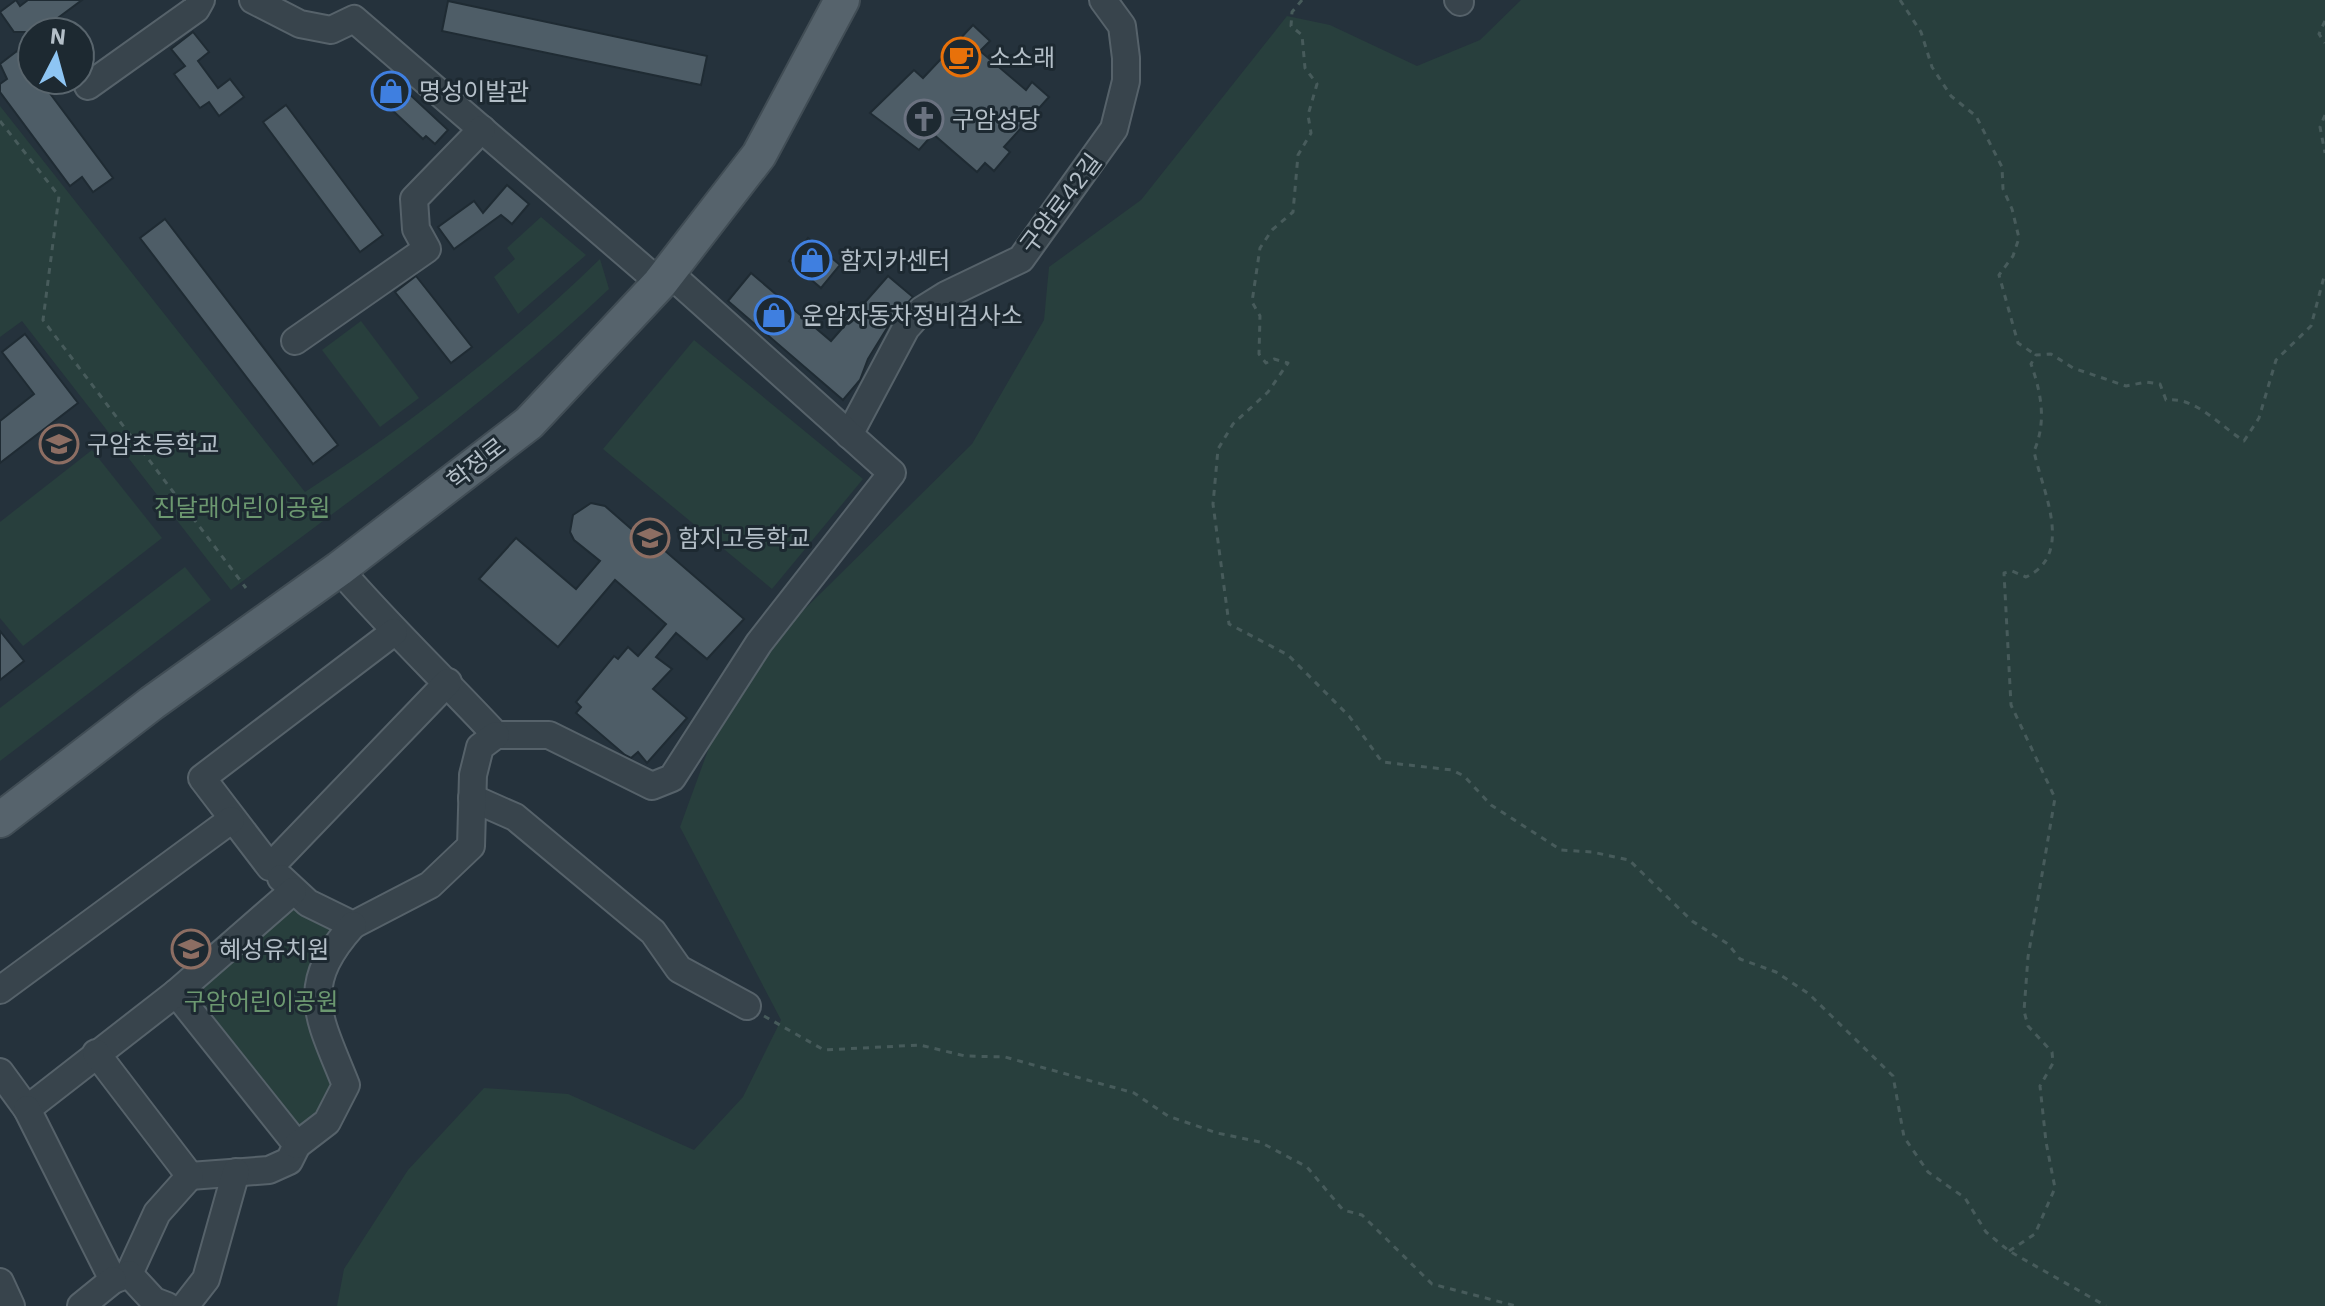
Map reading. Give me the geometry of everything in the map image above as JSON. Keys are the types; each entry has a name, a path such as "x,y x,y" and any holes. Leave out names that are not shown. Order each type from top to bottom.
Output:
{"main road":[{"name":"학정로","path":"0,820 152,703 339,569 529,423 664,278 759,155 842,0"}],"street":[{"path":"96,80 196,9 201,0"},
{"path":"81,1306 121,1277 157,1213 190,1176 269,1170 289,1161 297,1145 327,1122 346,1085 315,1006 322,972 335,945 353,925 430,885 471,846 473,775 480,747 496,735 549,735 652,786 672,778 759,643 892,473 664,278 482,129 360,10 331,30 300,24 253,0"},
{"name":"구암로42길","path":"849,435 906,328 922,310 946,295 1021,259 1114,129 1126,81 1126,58 1122,26 1103,0"},
{"path":"295,341 427,249 416,229 414,199 482,129"},
{"path":"339,569 394,632 448,682 496,735"},
{"path":"353,925 308,903 293,891 231,820 202,778 394,632"},
{"path":"270,867 448,682"},
{"path":"472,798 515,817 653,932 679,969 747,1006"},
{"path":"0,990 231,820"},
{"path":"27,1109 176,993 293,891"},
{"path":"176,993 297,1145"},
{"path":"96,1053 190,1176"},
{"path":"0,1072 27,1109 121,1277 154,1301 167,1306"},
{"path":"185,1306 206,1279 236,1172"},
{"path":"0,1282 11,1306"}],"path":[{"path":"1302,0 1292,12 1291,26 1302,35 1305,68 1317,84 1308,115 1311,133 1298,155 1293,212 1272,230 1260,248 1252,302 1260,316 1259,354 1266,363 1274,359 1288,363 1268,392 1233,424 1218,449 1213,504 1229,624 1288,655 1349,716 1382,762 1452,770 1464,776 1491,805 1561,850 1592,852 1629,860 1692,921 1728,944 1740,959 1776,972 1825,1006 1893,1076 1904,1137 1928,1172 1965,1198 1986,1232 2009,1251 2106,1306"},
{"path":"1900,0 1921,32 1932,67 1951,96 1976,116 2002,167 2003,189 2019,238 1999,275 2018,343 2036,355 2051,354 2073,368 2126,386 2146,382 2160,384 2166,400 2178,398 2198,407 2244,441 2259,418 2276,360 2311,326 2325,273"},
{"path":"2325,21 2319,34 2325,43"},
{"path":"2325,115 2320,127 2325,153"},
{"path":"0,121 59,196 43,320 246,588"},
{"path":"2009,1251 2035,1234 2055,1188 2040,1086 2053,1063 2052,1052 2028,1026 2024,1011 2028,957 2055,798 2011,705 2004,573 2012,571 2026,577 2033,574 2050,552 2053,537 2050,507 2034,451 2040,437 2041,393 2031,364 2036,355"},
{"path":"747,1006 824,1050 920,1045 965,1056 1005,1057 1134,1093 1178,1120 1260,1142 1307,1167 1343,1210 1362,1215 1432,1284 1516,1306"}],"green space":[{"path":"1521,0 2325,0 2325,1306 337,1306 344,1269 408,1170 484,1088 568,1094 694,1150 743,1097 781,1020 680,827 711,742 751,662 972,444 1044,320 1049,267 1141,200 1287,16 1330,25 1417,66 1480,40"},
{"name":"진달래어린이공원","path":"0,106 305,492 458,383 531,323 600,259 609,289 472,408 231,590 22,321 0,337"},
{"path":"541,217 586,255 518,314 494,277 515,259 507,248"},
{"path":"361,321 419,398 380,427 322,350"},
{"path":"694,340 863,479 772,589 603,449"},
{"path":"92,450 162,538 23,646 0,618 0,522"},
{"path":"185,567 211,600 0,761 0,708"},
{"name":"구암어린이공원","path":"293,900 347,929 322,972 341,1084 299,1137 183,994"}],"building":[{"path":"16,0 20,6 28,0 82,0 60,16 16,16 16,32 0,12"},
{"path":"448,1 707,56 701,85 442,31"},
{"path":"973,25 990,41 980,51 1026,90 1032,82 1049,97 1004,147 1010,152 994,171 985,163 977,172 933,134 919,150 870,113 914,70 923,78"},
{"path":"193,32 209,52 198,61 218,88 230,79 244,97 219,116 209,102 200,108 174,74 185,66 171,49"},
{"path":"16,52 16,96 52,96 113,178 93,192 82,177 70,186 0,92 0,84 7,79 0,64"},
{"path":"391,77 448,130 435,144 426,136 423,139 375,94"},
{"path":"286,105 383,235 360,252 263,122"},
{"path":"507,185 529,204 512,224 501,215 454,249 438,227 474,201 483,213"},
{"path":"165,219 338,445 313,464 140,238"},
{"path":"808,238 840,265 821,288 789,261"},
{"path":"751,273 831,341 888,276 913,297 892,320 868,359 860,380 843,400 728,301"},
{"path":"416,276 472,347 451,363 395,292"},
{"path":"25,334 78,403 0,463 0,421 34,394 2,352"},
{"path":"591,503 605,506 637,534 647,540 649,537 744,619 707,659 676,633 656,657 672,669 653,689 687,718 647,763 638,752 631,758 625,755 576,713 581,707 576,702 614,656 618,659 628,647 638,656 666,624 615,580 558,647 479,579 516,538 576,589 600,561 574,540 570,532 573,515"},
{"path":"0,631 24,661 0,680"}],"place":[{"name":"소소래","path":"961,57"},
{"name":"명성이발관","path":"391,91"},
{"name":"구암성당","path":"924,119"},
{"name":"함지카센터","path":"812,260"},
{"name":"운암자동차정비검사소","path":"774,315"},
{"name":"구암초등학교","path":"59,444"},
{"name":"함지고등학교","path":"650,538"},
{"name":"혜성유치원","path":"191,949"}]}
